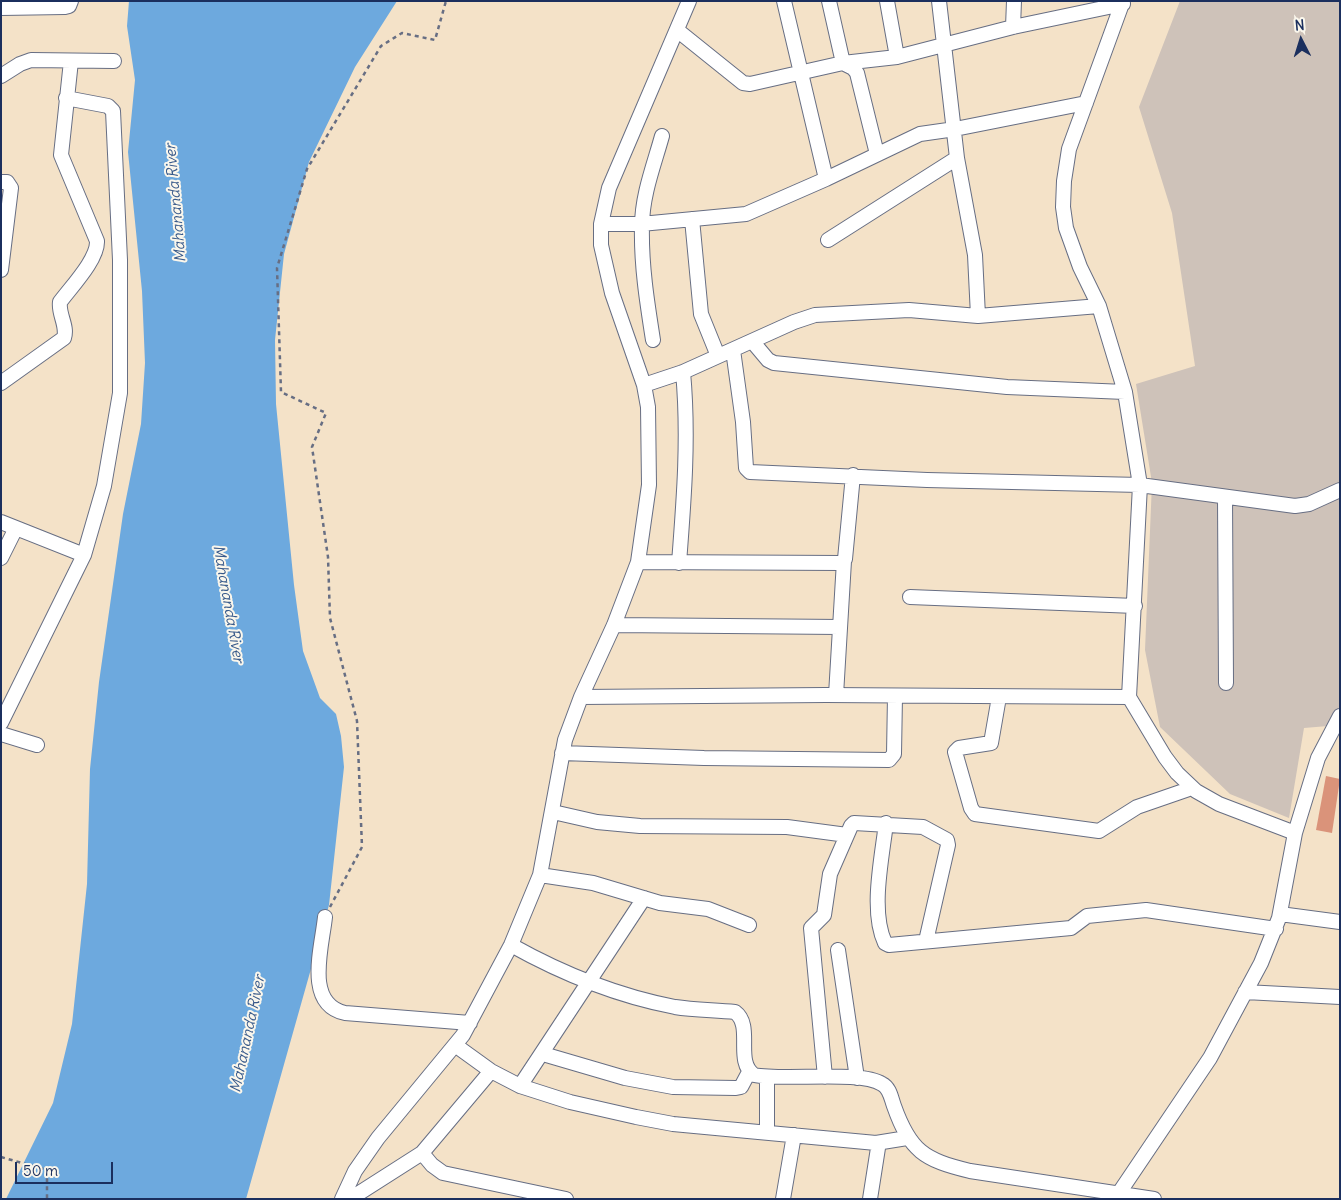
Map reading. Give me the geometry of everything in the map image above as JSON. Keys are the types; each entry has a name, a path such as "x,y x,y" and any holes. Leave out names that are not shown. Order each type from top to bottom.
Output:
{"street":[{"path":"1,8 65,7 69,6 71,1"},
{"path":"342,1199 355,1171 378,1138 456,1045 470,1023 511,945 540,875 553,812 562,752 581,697 614,625 638,562 649,486 648,406 644,385 612,293 601,245 602,224 604,205 609,188 689,1"},
{"path":"784,1 826,179"},
{"path":"829,1 843,63"},
{"path":"887,1 897,57"},
{"path":"939,1 957,158 975,255 978,316"},
{"path":"1013,27 1014,1"},
{"path":"677,30 743,83 750,84 843,63 897,57 1013,27 1123,3"},
{"path":"1123,3 1069,150 1064,181 1063,207 1066,228 1080,267 1099,306 1125,392 1140,485 1129,697 1165,757 1192,788 1220,804 1295,833"},
{"path":"1,76 26,61 114,62"},
{"path":"1,383 64,338 66,331 60,302 94,257 98,247 98,241 60,155 71,61"},
{"path":"843,63 853,68 857,73 877,154"},
{"path":"1,723 84,555 104,486 120,393 120,260 113,111 108,106 66,98"},
{"path":"602,224 642,224 746,214 925,132 955,129 1086,103"},
{"path":"653,340 644,275 642,224 647,188 662,136"},
{"path":"828,240 957,158"},
{"path":"1,182 7,182 11,188 1,270"},
{"path":"692,219 702,314 718,356"},
{"path":"644,385 683,372 815,315 909,310 978,316 1099,306"},
{"path":"752,341 768,360 774,363 1007,387 1125,392"},
{"path":"733,350 748,472 927,480 1140,485 1301,506 1340,490"},
{"path":"679,562 685,485 687,418 683,372"},
{"path":"836,695 844,561 853,476"},
{"path":"1225,497 1226,683"},
{"path":"1,522 84,555"},
{"path":"1,558 16,528"},
{"path":"638,562 838,563 844,561"},
{"path":"910,597 1135,606"},
{"path":"614,625 840,627"},
{"path":"581,697 836,695 1129,697"},
{"path":"562,752 714,758 889,760 894,754 895,696"},
{"path":"999,697 991,743 959,748 955,752 968,800 975,814 1099,831 1132,809 1192,788"},
{"path":"1117,1196 1210,1058 1261,963 1276,929 1295,833 1318,758 1340,716"},
{"path":"1,734 36,745"},
{"path":"553,812 597,822 778,827 847,836"},
{"path":"886,823 879,890 883,938 889,946 1071,928 1087,916 1146,910 1276,929"},
{"path":"826,1077 811,928 824,915 830,874 854,824 886,823 923,827 947,840 948,845 926,941"},
{"path":"540,875 594,882 676,906 708,909 749,925"},
{"path":"520,1086 543,1054 644,898"},
{"path":"1280,914 1340,922"},
{"path":"325,917 318,982 322,995 330,1008 345,1013 470,1023"},
{"path":"511,945 550,966 590,982 675,1007 735,1012 742,1020 746,1066 749,1072 754,1075 767,1078 857,1078 872,1080 885,1086 907,1138 924,1154 947,1165 970,1171 1117,1196 1154,1199"},
{"path":"838,950 857,1078"},
{"path":"1245,992 1340,997"},
{"path":"456,1045 491,1071 520,1086 570,1102 672,1124 876,1143 907,1138"},
{"path":"543,1054 625,1078 673,1087 736,1088 741,1086 749,1072"},
{"path":"350,1199 422,1153 491,1071"},
{"path":"767,1078 767,1132"},
{"path":"783,1199 794,1135"},
{"path":"870,1199 878,1148 876,1143"},
{"path":"422,1153 432,1165 443,1173 566,1199"}],"path":[{"path":"325,917 362,847 357,721 330,618 328,556 312,447 326,413 281,392 277,268 306,170 381,46 402,33 435,40 446,1"},
{"path":"1,1157 47,1170 47,1199"}],"shaded area":[{"path":"1180,1 1340,1 1340,725 1304,728 1289,818 1230,794 1160,727 1145,650 1152,483 1136,384 1195,366 1172,213 1139,107"}],"water":[{"name":"Mahananda River","path":"129,1 397,1 355,67 309,162 284,254 275,340 276,404 294,585 303,651 320,698 336,714 341,736 344,767 329,905 246,1199 6,1199 53,1103 72,1024 87,884 90,769 99,682 123,514 141,424 145,363 142,291 128,152 135,80 127,26"}],"building":[{"path":"1326,776 1340,779 1332,833 1316,830"}]}
